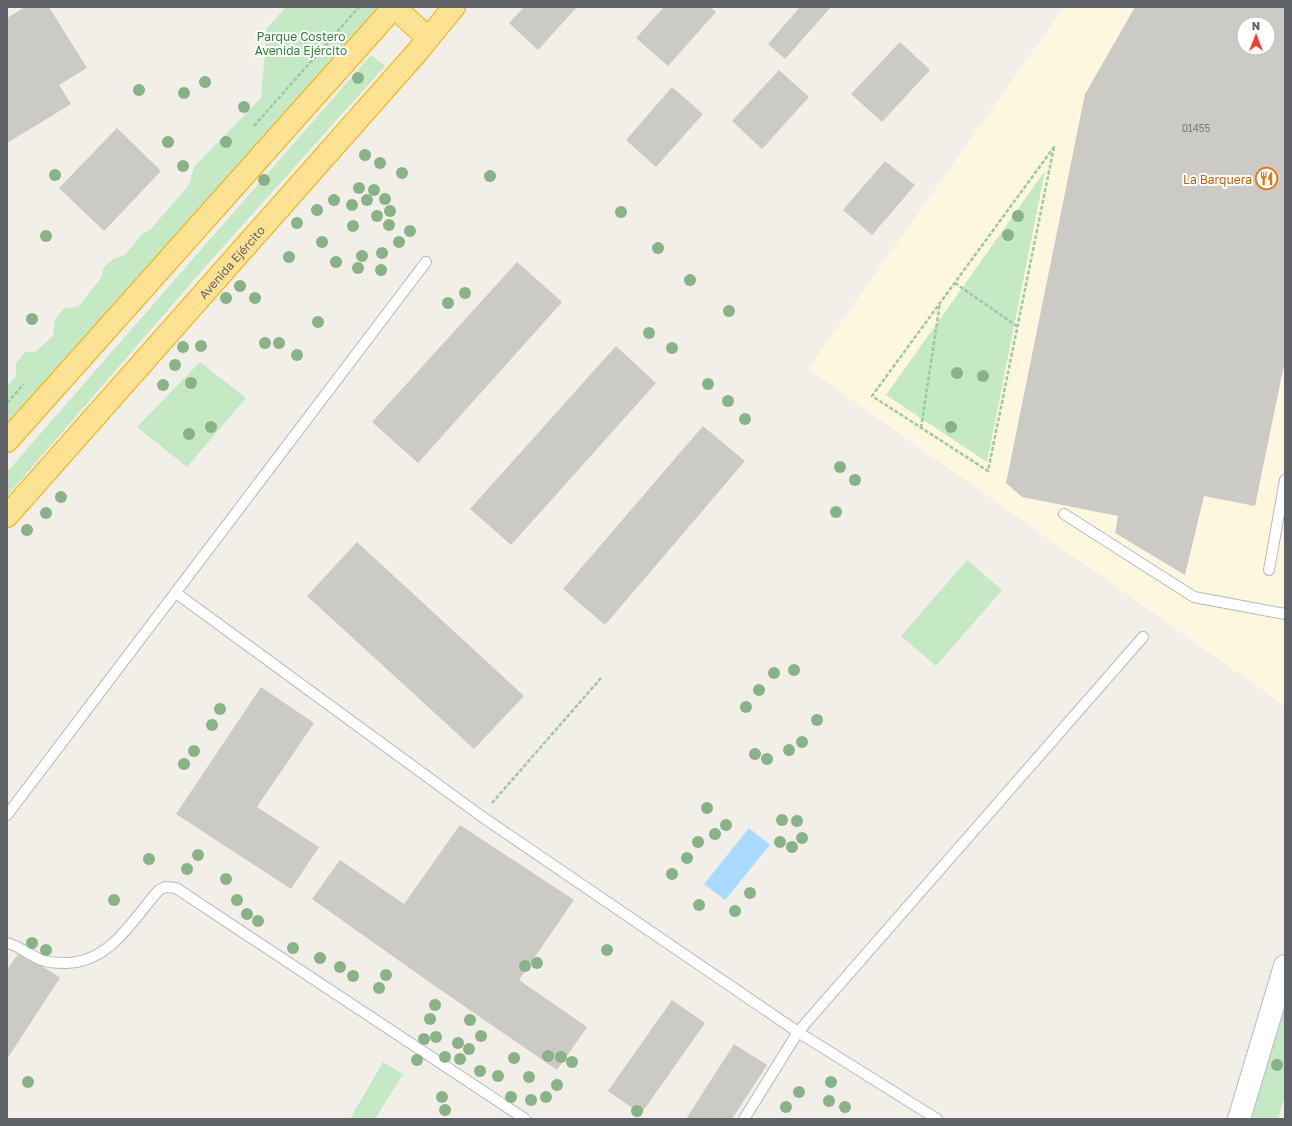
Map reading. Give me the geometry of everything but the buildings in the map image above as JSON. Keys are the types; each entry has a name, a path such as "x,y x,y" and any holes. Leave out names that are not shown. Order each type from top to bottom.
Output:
{"highway":[{"path":"7,441 394,7 428,38"},
{"name":"Avenida Ejército","path":"7,516 454,7"}],"main road":[{"path":"1239,1119 1285,966"}],"lane":[{"path":"7,815 426,262"},
{"path":"1269,570 1285,480"},
{"path":"1064,514 1194,597 1285,614"},
{"path":"176,593 481,816 798,1032 937,1119"},
{"path":"744,1119 798,1032 1142,637"},
{"path":"7,943 17,945 42,960 58,963 74,963 89,959 103,952 116,942 159,890 165,887 176,888 525,1119"}],"path":[{"path":"1054,147 988,471 872,396 940,303 955,283 1054,147"},
{"path":"955,283 1018,327"},
{"path":"921,428 940,303"},
{"path":"481,816 601,678"}],"shaded area":[{"path":"1064,7 1285,7 1285,706 808,369"}],"green space":[{"name":"Parque Costero Avenida Ejército","path":"286,7 379,7 7,425 7,387 16,376 16,363 25,352 35,352 53,336 55,319 64,308 78,307 101,278 104,267 115,258 125,255 142,234 150,230 189,185 194,167 261,98 267,28"},
{"path":"371,55 385,66 212,259 7,496 7,472"},
{"path":"1045,171 987,462 886,395"},
{"path":"200,362 246,398 187,467 137,427"},
{"path":"967,560 1002,590 936,666 901,636"},
{"path":"1285,1001 1285,1095 1278,1119 1250,1119"},
{"path":"383,1062 403,1074 375,1119 350,1119"}],"water":[{"path":"749,828 770,845 725,900 704,884"}],"place":[{"name":"La Barquera","path":"1267,179"}]}
